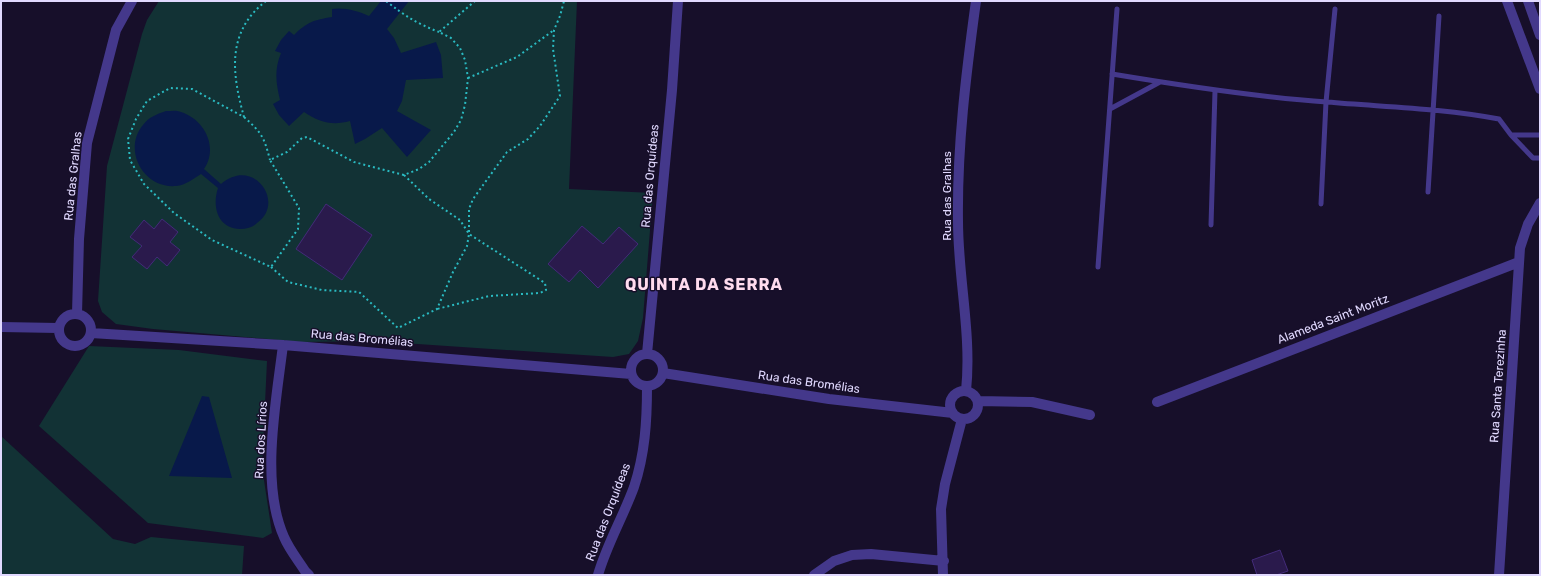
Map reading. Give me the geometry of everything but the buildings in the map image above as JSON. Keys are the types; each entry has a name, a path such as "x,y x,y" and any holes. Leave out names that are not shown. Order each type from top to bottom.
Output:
{"street":[{"name":"Rua das Gralhas","path":"77,314 79,239 87,143 116,30 132,1"},
{"name":"Rua das Orquídeas","path":"647,354 672,90 678,1"},
{"name":"Rua das Gralhas","path":"966,391 967,360 958,223 958,159 965,84 976,1"},
{"path":"1507,1 1540,89"},
{"path":"1528,1 1540,35"},
{"name":"Rua Santa Terezinha","path":"1499,575 1520,248 1528,224 1540,203"},
{"name":"Alameda Saint Moritz","path":"1157,402 1519,262"},
{"path":"70,314 77,314 88,320 91,326 91,333 88,340 83,345 76,347 69,346 63,342 59,336 58,328 64,317 70,314"},
{"path":"1,327 58,328"},
{"name":"Rua das Bromélias","path":"91,333 283,345 631,374"},
{"name":"Rua dos Lírios","path":"283,345 274,422 271,476 275,507 284,538 309,575"},
{"path":"647,354 657,358 661,362 663,373 658,383 648,387 637,383 631,374 631,368 636,358 647,354"},
{"name":"Rua das Bromélias","path":"663,373 829,399 953,413"},
{"name":"Rua das Orquídeas","path":"598,575 604,556 633,488 642,457 647,424 648,387"},
{"path":"978,401 976,412 973,416 962,419 953,413 950,403 956,393 966,391 971,393 978,401 1032,402 1090,415"},
{"path":"944,575 941,509 945,484 962,419"},
{"path":"814,575 834,561 852,555 871,554 944,561"}],"lane":[{"path":"1098,267 1117,9"},
{"path":"1321,204 1326,102 1335,9"},
{"path":"1428,192 1439,16"},
{"path":"1112,74 1215,91 1326,102 1432,110 1499,119 1511,135 1533,158 1540,158"},
{"path":"1110,109 1160,82"},
{"path":"1211,224 1215,91"},
{"path":"1511,135 1540,135"}],"path":[{"path":"244,117 240,104 234,67 235,48 240,32 247,19 255,9 266,1"},
{"path":"386,1 406,17 452,38 460,48 465,60 468,78 465,105 461,120 454,132 429,162 419,169 404,175"},
{"path":"439,32 475,1"},
{"path":"437,309 453,272 467,246 469,234 469,209 473,200 507,152 528,139 540,126 560,96 553,50 554,30 564,1"},
{"path":"468,78 516,57 554,30"},
{"path":"270,160 287,152 302,138 306,137 354,162 404,175 429,199 460,220 469,234 545,283 546,290 540,293 489,296 437,309 398,328 359,292 322,290 288,282 271,267 212,240 174,213 144,184 130,160 128,139 136,119 148,101 170,88 192,89 244,117 260,131 270,160 299,208 298,229 271,267"}],"green space":[{"path":"159,1 577,1 569,189 653,193 643,318 638,341 629,354 613,357 373,341 301,342 153,329 116,324 102,312 98,301 107,166 142,34 147,20"},
{"path":"89,346 179,350 267,361 262,467 272,533 263,538 148,523 39,426"},
{"path":"1,436 113,539 135,544 151,537 244,546 242,575 1,575"}],"water":[{"path":"381,1 409,1 387,29 394,38 401,53 436,42 441,55 443,78 406,80 402,101 397,111 431,130 407,157 382,128 355,144 350,121 331,123 320,121 304,112 289,126 279,115 273,104 280,100 276,76 277,65 281,53 275,51 281,40 289,31 294,35 311,22 332,17 332,9 351,10 369,16"},
{"path":"166,111 178,111 188,115 200,124 207,136 210,151 209,159 204,169 221,184 233,177 245,175 255,179 262,186 267,194 268,205 265,214 250,228 232,228 221,220 216,209 216,195 218,188 201,174 186,183 176,186 165,185 154,181 146,175 136,156 135,146 137,135 148,120"},
{"path":"202,396 209,397 232,478 169,476"}],"district":[{"name":"QUINTA DA SERRA","path":"704,284"}]}
